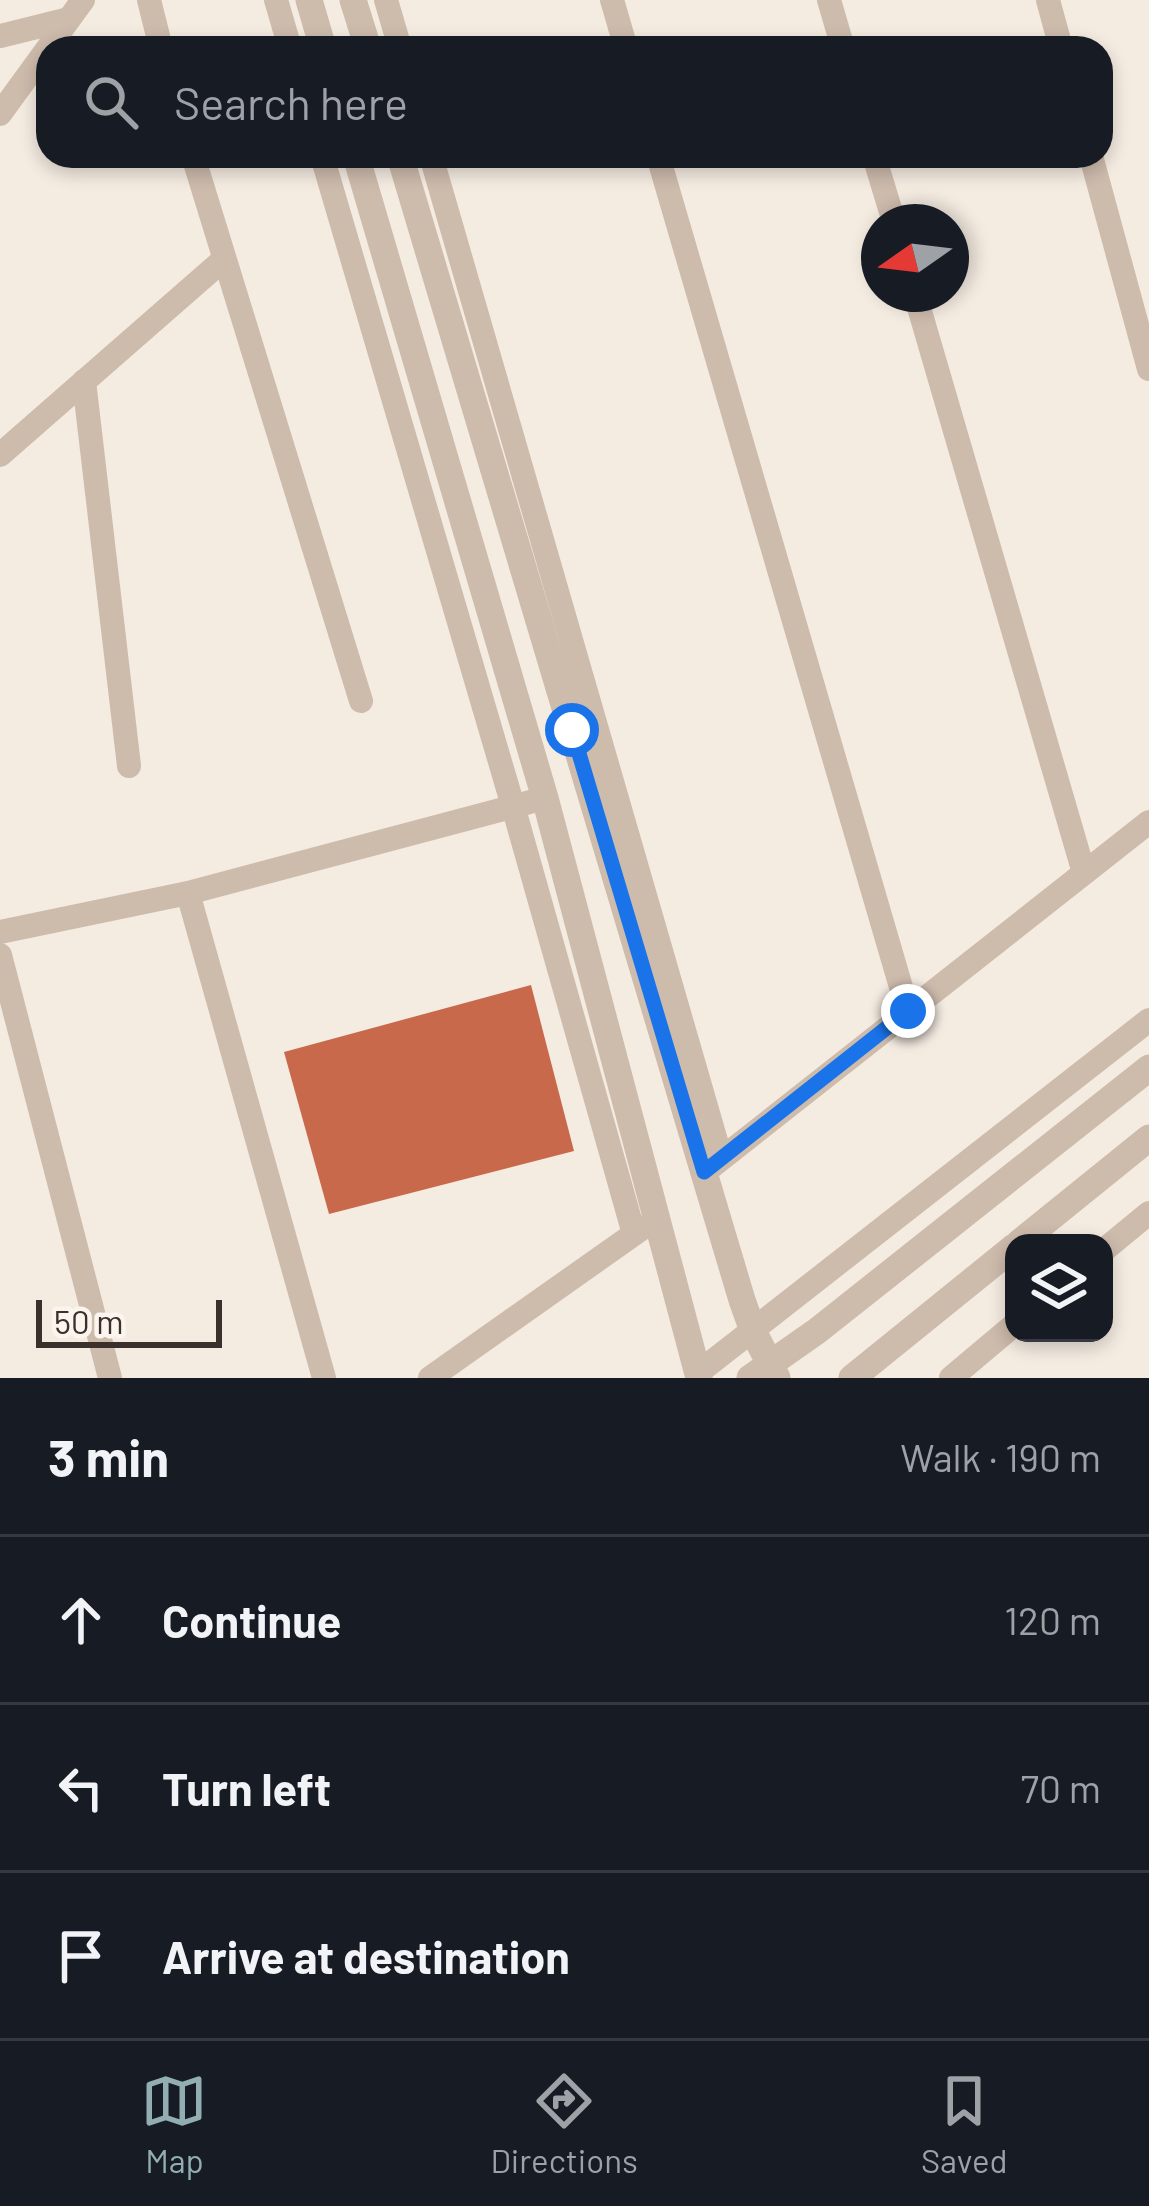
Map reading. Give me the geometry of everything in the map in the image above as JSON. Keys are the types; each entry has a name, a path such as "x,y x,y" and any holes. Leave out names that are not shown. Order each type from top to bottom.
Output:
{"street":[{"path":"149,0 158,36"},
{"path":"276,0 286,36"},
{"path":"309,0 320,36"},
{"path":"353,0 364,36"},
{"path":"386,0 396,36"},
{"path":"612,0 622,36"},
{"path":"829,0 840,36"},
{"path":"1048,0 1058,36"},
{"path":"0,36 76,10"},
{"path":"57,36 76,10"},
{"path":"0,114 36,65"},
{"path":"196,168 362,701"},
{"path":"326,168 634,1234"},
{"path":"360,168 544,798 699,1375 1149,1020"},
{"path":"404,168 713,1165"},
{"path":"434,168 713,1165 766,1374 1149,1068"},
{"path":"662,168 908,1011"},
{"path":"878,168 889,204"},
{"path":"1094,168 1149,369"},
{"path":"0,454 223,260"},
{"path":"920,312 1084,873"},
{"path":"84,381 129,766"},
{"path":"0,932 188,893 544,798"},
{"path":"713,1165 1149,822"},
{"path":"188,893 324,1378"},
{"path":"0,955 110,1378"},
{"path":"1031,1234 1149,1138"},
{"path":"1113,1243 1149,1213"},
{"path":"430,1378 658,1216"},
{"path":"852,1378 1005,1255"},
{"path":"951,1378 1005,1333"}],"building":[{"path":"531,985 574,1151 329,1214 284,1052"}],"route":[{"path":"572,730 704,1172 908,1011"}]}
